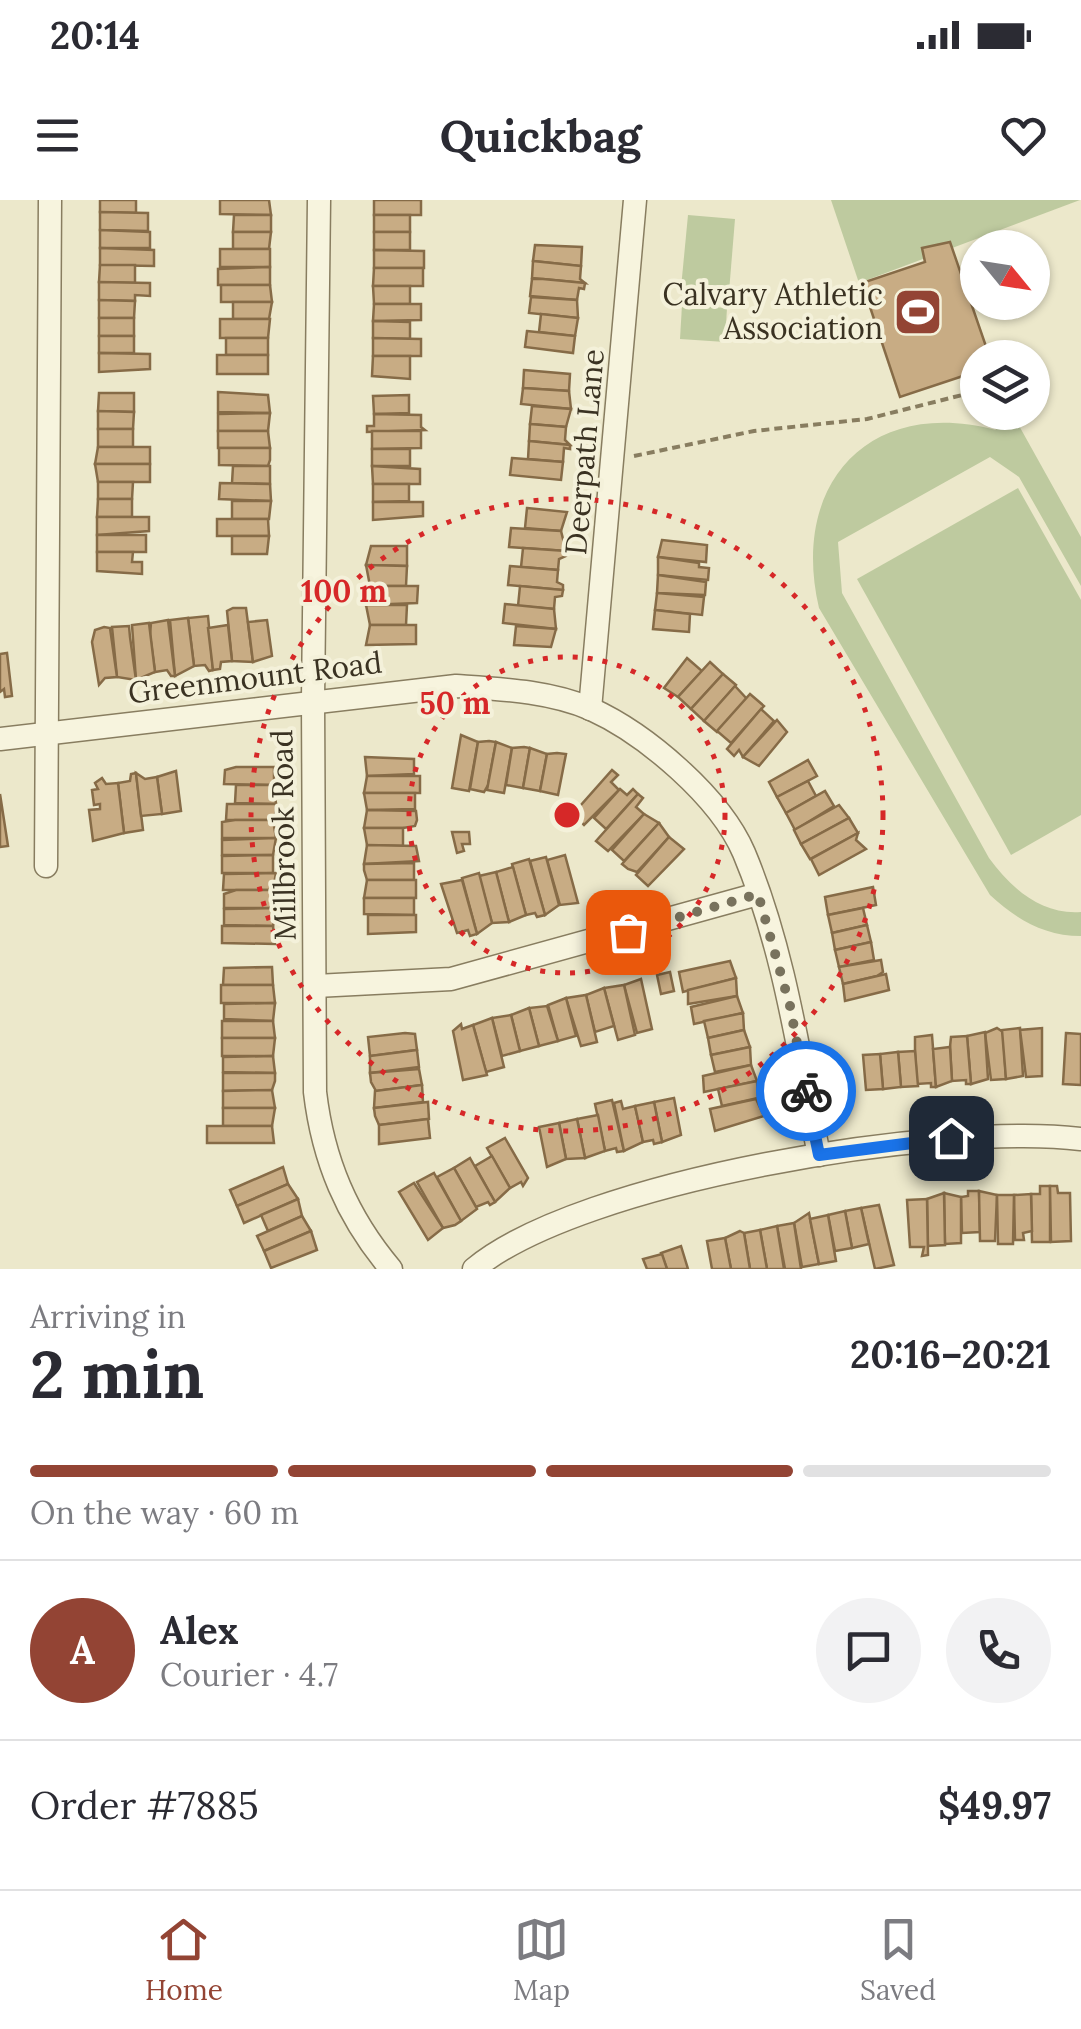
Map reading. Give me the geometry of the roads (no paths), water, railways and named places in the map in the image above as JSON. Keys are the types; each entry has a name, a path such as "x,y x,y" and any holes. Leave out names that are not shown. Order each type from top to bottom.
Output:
{"street":[{"path":"46,866 50,200"},
{"name":"Millbrook Road","path":"319,200 313,700 315,1092 320,1132 335,1180 362,1234 392,1269"},
{"name":"Deerpath Lane","path":"590,709 635,200"},
{"name":"Greenmount Road","path":"0,739 456,686 508,689 590,709 675,765 716,809 742,850 790,1006 819,1155"},
{"path":"316,986 451,979 758,894"},
{"path":"474,1269 496,1250 589,1208 819,1155 982,1134 1081,1138"}],"place":[{"name":"Calvary Athletic Association","path":"918,312"}]}
